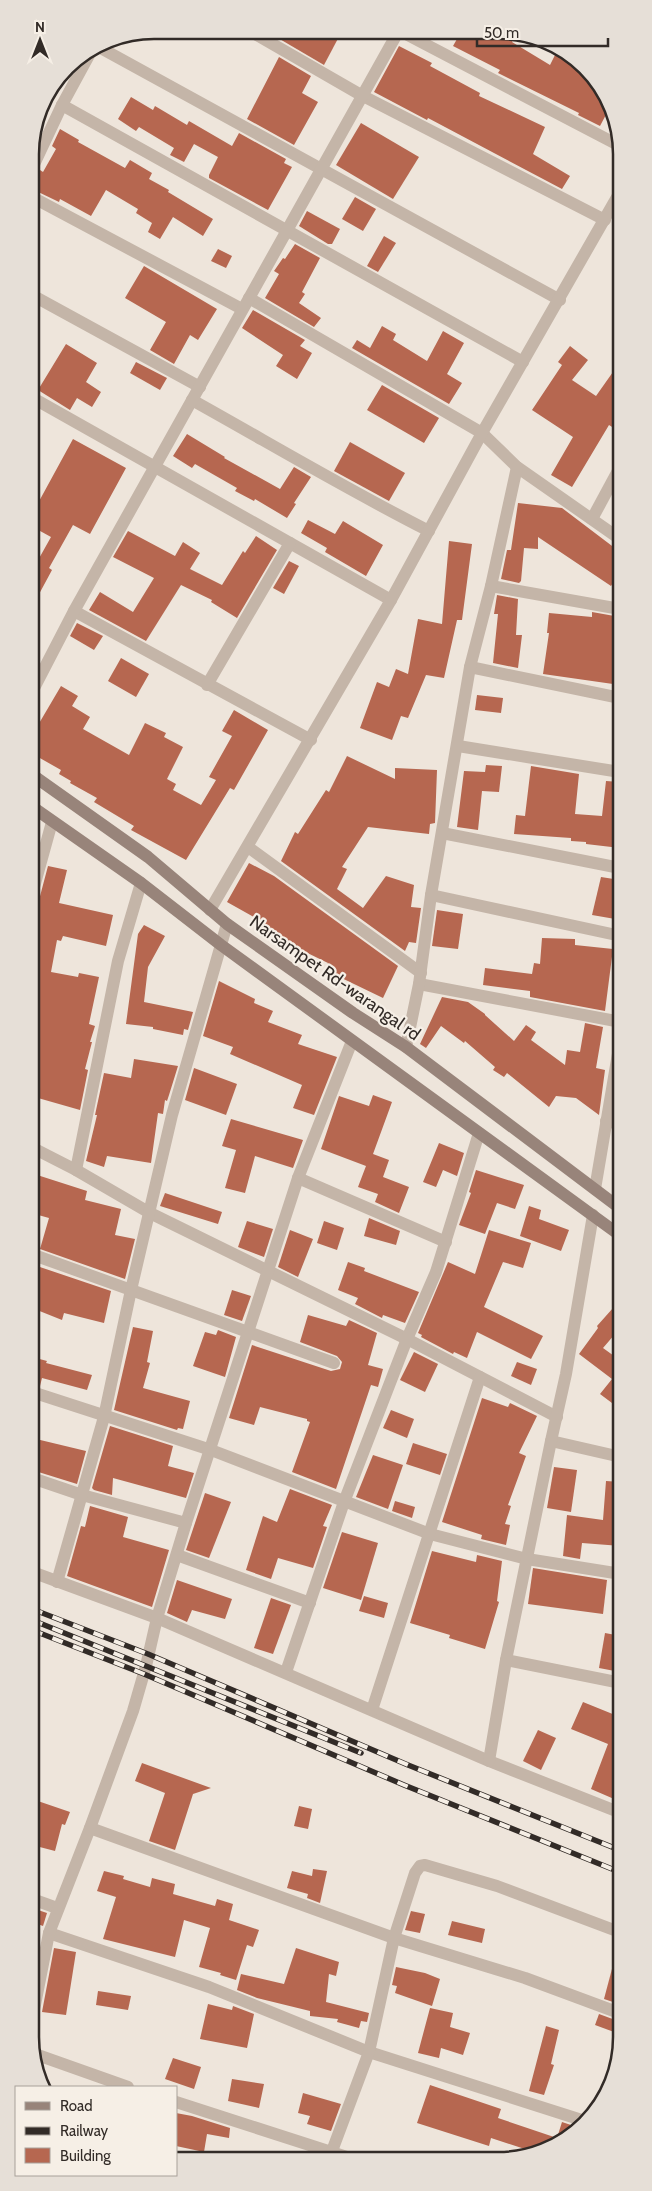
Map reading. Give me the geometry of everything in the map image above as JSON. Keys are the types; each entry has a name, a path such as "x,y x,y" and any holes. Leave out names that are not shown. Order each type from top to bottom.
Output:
{"main road":[{"name":"Narsampet Rd-warangal rd","path":"39,780 148,857 227,924 353,1013 406,1047 613,1203"},
{"path":"39,812 142,883 221,945 613,1230"}],"street":[{"path":"264,39 361,94 605,220"},
{"path":"39,679 74,611 361,94 396,39"},
{"path":"414,39 612,142"},
{"path":"105,50 560,300"},
{"path":"39,154 62,105 86,61"},
{"path":"62,105 523,362"},
{"path":"39,200 245,303 482,433 517,467 613,534"},
{"path":"210,910 311,740 391,600 482,433 613,205"},
{"path":"39,299 200,387"},
{"path":"192,400 324,474 361,497 429,531"},
{"path":"39,402 156,466 391,600"},
{"path":"406,1047 420,978 470,667 491,586 517,467"},
{"path":"592,519 613,480"},
{"path":"207,685 290,543"},
{"path":"491,586 613,608"},
{"path":"74,611 311,740"},
{"path":"470,667 613,697"},
{"path":"458,746 613,771"},
{"path":"39,869 52,822"},
{"path":"442,833 613,867"},
{"path":"248,847 420,978 613,1020"},
{"path":"76,1170 118,962 142,883"},
{"path":"432,895 613,934"},
{"path":"57,1582 104,1417 131,1290 172,1115 227,924"},
{"path":"39,1984 49,1933 57,1908 90,1828 133,1711 157,1618 176,1555 298,1178 352,1041"},
{"path":"595,1190 613,1081"},
{"path":"606,1121 613,1122"},
{"path":"286,1672 344,1502 407,1339 436,1272 478,1133"},
{"path":"39,1151 76,1170 150,1213 407,1339 557,1417"},
{"path":"298,1178 446,1242"},
{"path":"488,1761 506,1660 566,1374 593,1215"},
{"path":"39,1257 334,1363"},
{"path":"372,1710 480,1377"},
{"path":"39,1394 211,1450 430,1534 528,1559 613,1573"},
{"path":"551,1441 613,1455"},
{"path":"39,1480 82,1495 186,1523"},
{"path":"176,1555 310,1603"},
{"path":"39,1575 157,1618 286,1672 488,1761 613,1810"},
{"path":"506,1660 613,1681"},
{"path":"90,1828 394,1938 525,1978 613,2011"},
{"path":"332,2152 369,2052 394,1938 415,1873 420,1866 425,1865 497,1886 613,1929"},
{"path":"39,1902 57,1908"},
{"path":"49,1933 209,1987 369,2052 579,2119"},
{"path":"41,2056 125,2086"},
{"path":"178,2103 322,2152"}],"building":[{"path":"280,39 338,39 324,65"},
{"path":"457,39 513,40 512,42 550,65 556,54 580,72 598,96 606,114 600,126 578,115 579,113 498,73 500,70 453,46"},
{"path":"399,46 432,63 430,66 480,93 479,96 545,127 533,154 570,176 562,189 428,118 427,120 374,92"},
{"path":"279,57 311,76 302,93 318,102 294,145 247,119"},
{"path":"131,97 153,110 155,106 187,125 189,121 232,146 239,133 286,159 284,163 292,167 268,210 209,178 218,157 194,144 184,162 170,155 174,148 139,127 136,131 118,119"},
{"path":"361,123 419,157 393,199 336,165"},
{"path":"60,129 79,140 78,142 125,168 130,160 152,173 149,179 213,219 203,236 173,217 160,239 148,232 152,223 136,213 138,209 106,190 91,216 60,199 59,202 39,192 39,172 40,170 43,172 56,149 52,146"},
{"path":"355,197 376,209 363,231 342,219"},
{"path":"307,211 340,229 332,244 328,244 299,226"},
{"path":"384,236 396,243 378,272 367,266"},
{"path":"295,244 320,258 302,292 305,294 299,303 321,318 314,327 265,298 279,274 274,271"},
{"path":"218,249 232,256 226,268 211,261"},
{"path":"144,266 217,309 198,340 190,335 174,364 150,350 166,322 125,298"},
{"path":"253,310 305,340 300,346 312,353 297,379 276,366 283,355 242,328"},
{"path":"382,326 396,334 393,340 427,361 443,331 464,343 447,374 462,383 449,404 352,348 357,340 370,348"},
{"path":"66,344 97,363 86,382 101,392 92,407 77,398 70,410 39,391"},
{"path":"570,346 588,360 572,380 596,396 613,372 613,428 609,425 572,487 551,475 573,437 532,410 562,365 558,362"},
{"path":"136,362 167,378 160,390 130,373"},
{"path":"382,385 439,418 424,443 367,410"},
{"path":"187,434 224,458 280,489 294,467 311,477 294,503 296,504 287,518 255,499 254,501 235,491 237,488 195,464 192,468 173,456"},
{"path":"73,439 126,468 90,534 73,525 49,568 52,570 39,594 39,558 51,537 39,530 39,501"},
{"path":"350,442 405,473 389,501 334,471"},
{"path":"518,503 562,508 613,547 613,583 611,586 538,537 538,549 524,548 521,581 519,583 501,579 507,550 511,550"},
{"path":"308,520 335,534 343,521 383,545 366,576 325,552 327,548 301,533"},
{"path":"128,531 175,556 183,542 200,553 190,569 222,585 243,551 245,553 256,536 277,550 237,618 211,602 212,600 181,585 146,641 89,610 100,592 133,612 154,578 113,557"},
{"path":"449,541 472,544 462,620 457,620 444,678 426,675 408,718 401,716 392,740 360,728 377,682 389,687 396,669 408,674 418,619 442,624"},
{"path":"289,561 299,566 284,594 273,588"},
{"path":"497,595 518,599 516,635 522,635 518,668 493,663 498,614 494,614"},
{"path":"592,612 613,616 613,684 543,674 549,633 547,633 549,613 592,617"},
{"path":"77,623 103,636 94,650 70,636"},
{"path":"121,658 149,674 136,697 108,681"},
{"path":"61,686 78,696 72,706 90,717 83,729 129,755 145,723 166,733 164,737 183,747 167,779 176,784 173,790 201,805 216,780 209,777 232,736 222,731 234,710 268,730 234,790 230,788 186,860 131,830 134,826 94,802 97,798 70,783 71,781 59,774 61,770 39,758 39,723"},
{"path":"477,695 503,698 501,713 475,710"},
{"path":"347,756 395,779 395,768 437,770 435,823 430,824 429,834 368,827 342,867 347,869 337,889 363,908 386,876 414,885 411,907 421,908 416,943 409,942 405,951 281,861 295,832 298,834 326,790 329,792"},
{"path":"486,765 502,766 499,792 482,791 478,830 457,827 464,771 485,772"},
{"path":"531,766 579,774 575,814 602,816 606,781 613,782 613,847 571,841 571,838 514,834 516,815 525,816"},
{"path":"249,863 274,876 398,966 383,998 325,970 328,963 289,944 258,925 261,921 227,902"},
{"path":"48,866 67,870 59,903 113,915 106,946 63,936 61,941 57,940 51,972 78,977 79,973 99,977 89,1024 95,1026 85,1069 88,1070 80,1110 39,1098 39,900"},
{"path":"601,877 613,879 613,919 592,915"},
{"path":"437,910 463,914 458,949 432,946"},
{"path":"144,925 165,936 148,967 144,1002 193,1012 188,1030 184,1029 183,1035 153,1029 153,1027 126,1024 138,934"},
{"path":"542,938 575,939 575,945 613,949 605,1011 530,997 530,991 483,985 485,968 532,974 534,963 540,964"},
{"path":"219,981 255,999 254,1003 273,1011 268,1022 302,1035 298,1044 337,1057 314,1115 293,1108 302,1085 230,1054 233,1047 203,1036"},
{"path":"442,997 468,1002 485,1014 514,1041 526,1025 536,1032 531,1040 565,1065 567,1050 580,1052 585,1023 603,1027 596,1068 605,1070 599,1115 576,1098 556,1096 549,1107 507,1073 504,1077 493,1070 495,1067 465,1041 464,1043 441,1026 426,1048 420,1044"},
{"path":"134,1059 178,1066 167,1101 165,1100 163,1114 158,1113 151,1163 107,1156 104,1167 86,1161 97,1115 95,1115 104,1073 131,1078"},
{"path":"194,1068 237,1084 226,1115 185,1100"},
{"path":"373,1095 392,1102 373,1154 389,1160 383,1177 409,1187 399,1213 375,1202 378,1194 358,1187 366,1166 321,1149 339,1096 369,1106"},
{"path":"231,1119 303,1140 293,1168 255,1156 245,1193 225,1188 236,1150 222,1146"},
{"path":"439,1143 464,1153 457,1176 443,1170 436,1187 423,1182"},
{"path":"476,1170 524,1185 515,1209 497,1203 485,1234 459,1225 471,1193 469,1192"},
{"path":"39,1176 87,1191 85,1200 121,1209 115,1235 135,1239 125,1279 40,1249 49,1218 39,1215"},
{"path":"165,1193 222,1212 218,1224 160,1206"},
{"path":"529,1206 541,1210 539,1219 569,1230 561,1251 520,1236"},
{"path":"369,1218 400,1231 396,1245 364,1236"},
{"path":"247,1221 273,1229 264,1257 238,1247"},
{"path":"324,1221 344,1228 337,1250 317,1243"},
{"path":"290,1230 313,1239 298,1277 278,1267"},
{"path":"489,1230 531,1243 523,1268 503,1262 484,1307 543,1336 531,1359 477,1332 467,1358 454,1352 453,1354 421,1337 422,1335 418,1333 448,1262 475,1274"},
{"path":"348,1262 365,1268 364,1271 419,1292 405,1323 383,1315 382,1318 355,1304 358,1298 338,1290"},
{"path":"39,1267 111,1291 104,1323 64,1313 62,1320 39,1311"},
{"path":"232,1290 251,1296 242,1321 224,1315"},
{"path":"613,1308 613,1336 603,1348 613,1355 612,1403 600,1394 612,1379 579,1354 598,1328 597,1326"},
{"path":"308,1315 346,1326 349,1320 377,1333 368,1365 383,1369 378,1387 371,1385 336,1489 292,1472 310,1422 307,1419 260,1407 254,1425 229,1418 252,1345 331,1371 340,1369 342,1362 337,1356 300,1342"},
{"path":"133,1327 153,1331 147,1362 150,1363 143,1388 190,1401 183,1429 178,1428 177,1430 114,1410"},
{"path":"218,1330 236,1337 225,1377 193,1366 205,1332 216,1335"},
{"path":"414,1352 438,1364 425,1392 400,1380"},
{"path":"39,1359 47,1361 46,1363 92,1375 87,1390 42,1378 40,1386"},
{"path":"517,1362 537,1369 531,1385 511,1376"},
{"path":"482,1398 508,1407 510,1403 537,1416 519,1453 526,1456 508,1505 511,1506 505,1524 510,1525 506,1545 481,1539 482,1535 442,1522"},
{"path":"391,1410 414,1419 407,1438 383,1428"},
{"path":"110,1426 173,1446 168,1466 194,1473 186,1498 113,1478 112,1495 94,1490 92,1488"},
{"path":"39,1440 86,1451 77,1484 39,1472"},
{"path":"413,1443 447,1454 440,1475 406,1464"},
{"path":"373,1455 403,1465 388,1509 356,1497"},
{"path":"554,1467 577,1470 571,1512 547,1508"},
{"path":"606,1481 613,1481 613,1545 582,1543 580,1559 563,1556 567,1515 603,1520"},
{"path":"290,1489 332,1505 323,1526 327,1527 313,1568 278,1558 271,1579 246,1570 263,1516 277,1522"},
{"path":"205,1493 231,1502 209,1558 186,1550"},
{"path":"395,1501 415,1507 412,1518 392,1511"},
{"path":"90,1506 128,1517 123,1537 169,1550 152,1607 67,1576 81,1526 85,1527"},
{"path":"342,1532 378,1543 361,1600 323,1588"},
{"path":"432,1551 476,1562 477,1555 502,1561 497,1601 499,1602 485,1649 449,1638 450,1635 410,1623"},
{"path":"533,1568 607,1580 603,1614 528,1604"},
{"path":"177,1580 232,1599 225,1619 192,1610 187,1622 167,1613"},
{"path":"364,1596 388,1603 384,1618 359,1611"},
{"path":"271,1598 291,1605 273,1654 254,1648"},
{"path":"605,1633 613,1634 613,1671 599,1668"},
{"path":"583,1702 613,1714 613,1799 591,1789 608,1744 571,1729"},
{"path":"538,1730 556,1738 541,1770 523,1761"},
{"path":"142,1763 211,1788 193,1794 175,1850 149,1841 165,1793 135,1781"},
{"path":"39,1801 70,1812 65,1825 62,1824 55,1851 39,1847"},
{"path":"299,1806 312,1809 308,1829 294,1826"},
{"path":"313,1869 327,1871 320,1903 307,1898 308,1894 287,1888 292,1871 312,1876"},
{"path":"104,1871 124,1876 123,1879 150,1887 152,1878 175,1884 173,1894 215,1906 217,1899 233,1904 229,1920 259,1930 253,1947 247,1945 236,1980 220,1975 221,1973 199,1967 210,1928 184,1920 175,1957 103,1939 116,1897 97,1891"},
{"path":"39,1910 47,1913 43,1926 39,1925"},
{"path":"411,1911 425,1914 420,1933 405,1930"},
{"path":"452,1921 485,1929 482,1943 448,1935"},
{"path":"54,1948 76,1952 66,2015 42,2012"},
{"path":"296,1948 339,1962 336,1976 329,1974 326,2002 369,2013 367,2022 361,2021 359,2028 337,2022 338,2019 310,2016 310,2011 257,1998 237,1990 241,1974 284,1984"},
{"path":"613,1965 613,2002 604,1999"},
{"path":"396,1967 425,1973 440,1979 432,2006 395,1993 397,1986 392,1985"},
{"path":"98,1991 131,1996 128,2010 96,2005"},
{"path":"208,2004 232,2010 233,2006 254,2014 247,2048 200,2039"},
{"path":"430,2008 453,2013 450,2027 470,2033 463,2055 441,2048 439,2058 418,2053"},
{"path":"599,2014 613,2019 613,2032 595,2025"},
{"path":"546,2026 559,2030 551,2064 554,2065 544,2095 529,2091"},
{"path":"173,2058 201,2067 194,2089 165,2079"},
{"path":"232,2079 264,2084 259,2108 228,2101"},
{"path":"430,2085 501,2109 498,2118 555,2137 542,2144 525,2149 491,2138 489,2146 417,2123"},
{"path":"303,2093 341,2104 331,2131 307,2124 310,2116 298,2113"},
{"path":"178,2113 230,2128 229,2138 207,2134 204,2152 178,2146"},
{"path":"562,2122 572,2125 558,2136"}],"railway":[{"path":"39,1612 148,1654 408,1765 613,1847"},
{"path":"39,1623 361,1753"},
{"path":"39,1633 144,1674 404,1785 613,1869"}]}
